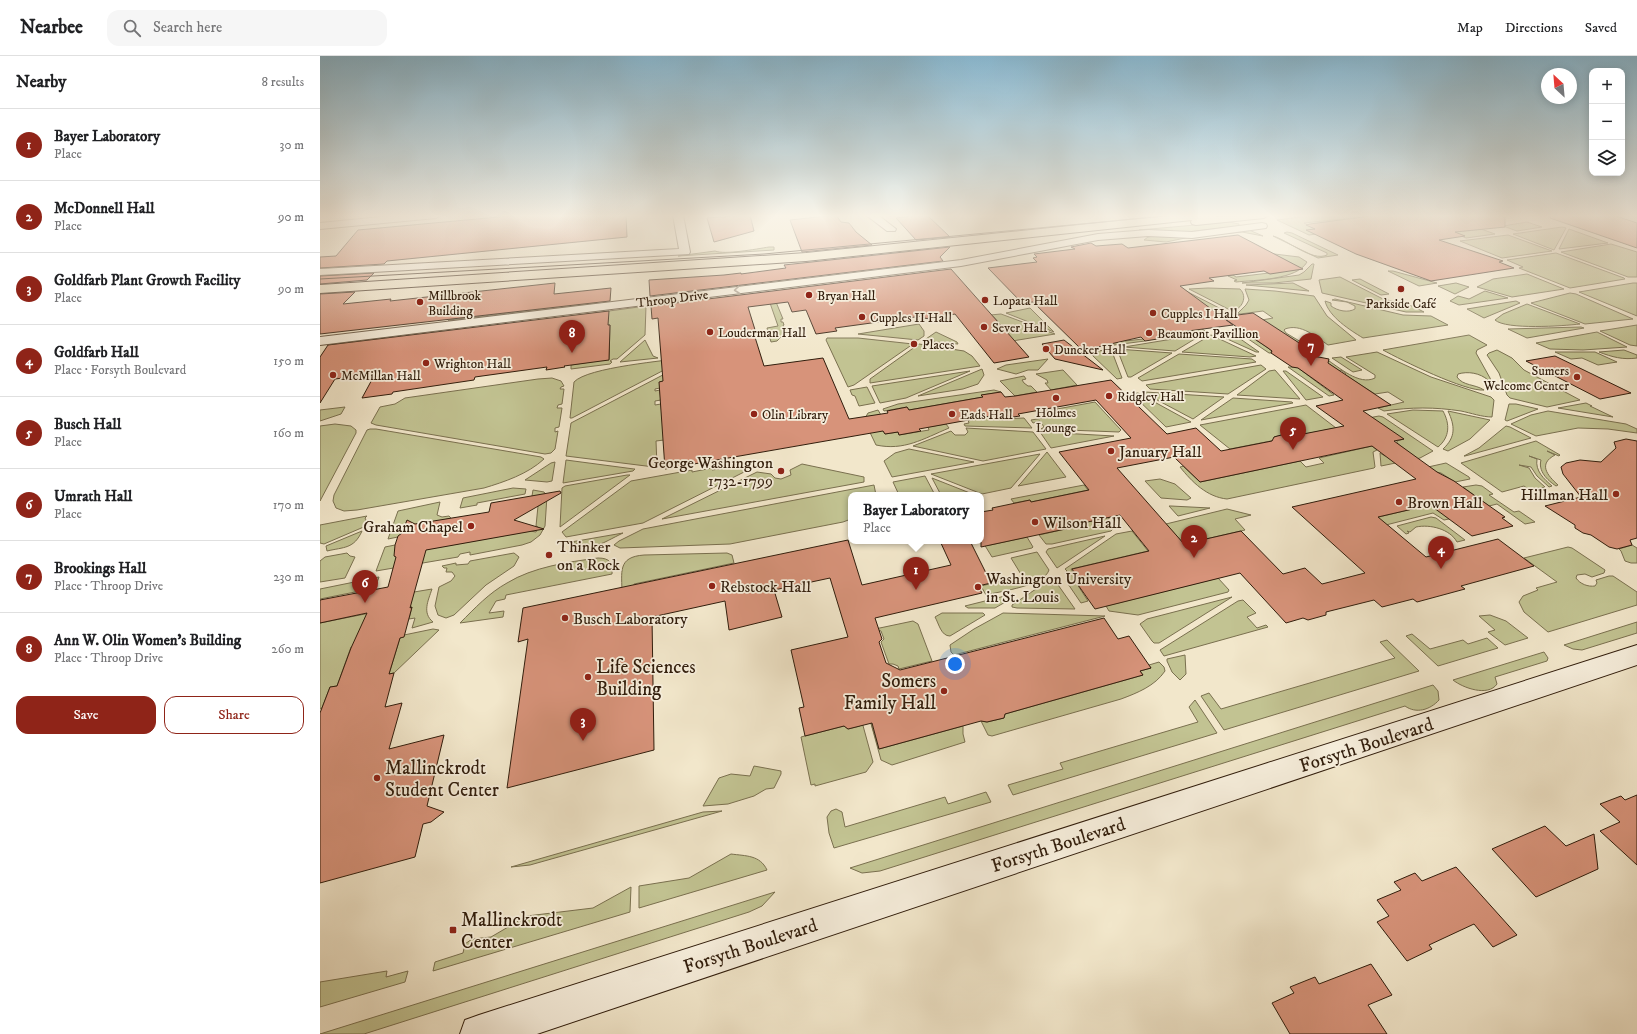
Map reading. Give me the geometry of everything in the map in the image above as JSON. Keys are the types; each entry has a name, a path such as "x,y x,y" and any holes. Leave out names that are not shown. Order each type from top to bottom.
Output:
{"main road":[{"path":"320,289 752,261"},
{"path":"320,284 542,271 699,265"},
{"name":"Forsyth Boulevard","path":"479,1034 1637,655"}],"street":[{"path":"320,272 527,261"},
{"name":"Throop Drive","path":"320,341 975,261"}],"green space":[{"path":"1263,261 1305,261 1307,262 1302,268 1285,276 1264,280 1236,282 1234,281 1237,280 1228,276 1233,275 1236,277 1269,273"},
{"path":"1508,261 1577,261 1625,279 1570,288 1519,268 1523,267"},
{"path":"1584,261 1637,261 1637,277 1628,277"},
{"path":"1314,264 1311,279 1274,283 1242,283 1299,275"},
{"path":"1388,271 1393,271 1437,283 1419,286"},
{"path":"1527,274 1564,289 1512,297 1477,287 1493,279"},
{"path":"1340,277 1383,299 1412,306 1424,312 1406,312 1322,293 1319,280"},
{"path":"1360,279 1389,294 1381,295 1352,280"},
{"path":"1293,283 1309,291 1246,285"},
{"path":"1456,283 1469,287 1455,294 1438,286"},
{"path":"1637,283 1637,316 1579,292"},
{"path":"1189,289 1240,289 1244,296 1243,302 1239,308 1232,311"},
{"path":"1245,289 1314,296 1327,316 1356,340 1328,345 1302,329 1291,328 1284,330 1286,333 1311,348 1303,346 1262,320 1273,318 1263,311 1238,313 1249,300"},
{"path":"1184,290 1227,312 1209,315"},
{"path":"1485,291 1508,298 1459,305 1450,301 1458,296 1469,299"},
{"path":"1570,293 1576,294 1633,319 1585,324 1531,303"},
{"path":"1335,299 1403,315 1431,316 1448,325 1363,338 1335,318 1327,307 1325,301 1331,303 1331,306 1334,308 1343,311 1355,309 1355,306 1347,302 1332,300"},
{"path":"1516,301 1520,303 1484,318 1467,309"},
{"path":"776,302 783,319 781,319 781,322 783,322 786,332 777,341 771,342 767,328 778,326 770,303"},
{"path":"595,303 579,306 448,321 449,320"},
{"path":"1527,304 1580,324 1522,326 1501,323 1495,320 1503,314"},
{"path":"646,306 645,335 617,359 610,361 612,362 610,364 571,369 571,365 609,359 610,325 598,326 572,316"},
{"path":"1030,308 1054,332 1006,313"},
{"path":"1001,314 1055,334 1000,343 1010,336 994,317 990,315"},
{"path":"1181,316 1205,331 1176,336 1176,334 1190,331 1176,320 1112,330 1125,341 1143,339 1145,341 1114,345 1107,339 1110,338 1100,328"},
{"path":"919,324 924,331 924,336 918,340 858,334"},
{"path":"1637,325 1637,346 1630,345 1600,331"},
{"path":"1584,328 1527,338 1508,329"},
{"path":"1240,329 1272,351 1271,353 1235,330"},
{"path":"1229,331 1259,352 1214,333"},
{"path":"936,332 957,342 958,344 923,341"},
{"path":"1597,332 1627,347 1583,350 1550,349 1536,343"},
{"path":"1203,334 1175,351 1124,347"},
{"path":"1211,335 1256,356 1250,357 1182,352"},
{"path":"1469,335 1487,345 1477,350 1476,353 1490,378 1493,387 1486,385 1488,384 1488,380 1485,378 1478,374 1470,373 1458,374 1457,377 1462,382 1484,390 1463,386 1404,361 1383,350"},
{"path":"827,338 858,338 913,344 854,385 848,387 826,340"},
{"path":"645,340 653,356 658,358 620,362"},
{"path":"919,344 964,351 972,356 980,366 870,383 870,379"},
{"path":"1111,349 1122,378 1117,379 1092,355 1095,355 1092,352"},
{"path":"1117,349 1172,353 1131,377 1128,377"},
{"path":"1497,350 1512,358 1524,370 1580,400 1547,407 1510,398 1507,395 1499,373 1487,355"},
{"path":"1624,350 1637,355 1637,358 1618,358 1599,352"},
{"path":"1377,352 1431,377 1491,397 1494,400 1492,417 1480,416 1461,411 1432,408 1384,411 1378,408 1404,402 1388,392 1375,394 1345,375 1346,374 1341,370 1339,371 1326,363 1326,359 1356,378 1369,380 1375,378 1375,375 1346,357"},
{"path":"1555,352 1595,352 1617,362 1598,365 1582,358 1571,359"},
{"path":"1179,354 1252,359 1256,362 1142,381 1138,378"},
{"path":"701,355 749,369 660,382 660,388 655,389 655,391 660,390 661,400 655,401 655,405 661,404 664,440 656,441 657,466 654,467 566,456 571,423"},
{"path":"689,357 570,418 574,382 582,377 595,372 610,369"},
{"path":"1341,357 1362,370 1353,372 1332,358"},
{"path":"1048,359 1038,370 1028,370 1016,374 997,369 1006,365"},
{"path":"1261,365 1266,369 1228,394 1150,389 1146,385"},
{"path":"1288,367 1297,367 1334,395 1329,396"},
{"path":"982,369 984,375 978,384 963,389 918,396"},
{"path":"1063,370 1077,385 1051,390 1045,383 1048,383 1047,380 1036,374"},
{"path":"1275,370 1300,399 1237,395 1269,371"},
{"path":"970,371 906,398 880,403 872,386"},
{"path":"1283,371 1286,371 1323,397 1306,400"},
{"path":"1024,376 1026,379 1022,380 1024,383 1031,386 1037,392 1015,396 1000,381"},
{"path":"552,378 561,381 564,386 560,389 564,389 562,404 558,405 557,408 562,408 559,427 555,428 555,432 558,431 555,449 551,453 545,454 371,423 380,407 395,404 405,398"},
{"path":"867,387 875,403 859,406 855,396 852,395 850,390"},
{"path":"994,390 1001,392 982,395 983,397 909,410 907,407 884,411 883,409 898,404"},
{"path":"1138,393 1191,422 1166,427 1132,394"},
{"path":"1144,393 1224,397 1193,419"},
{"path":"1233,398 1292,402 1293,403 1201,420"},
{"path":"1095,402 1121,430 1119,432 1041,429 1044,427 1040,421 1033,423 1031,420 1050,417 1046,411"},
{"path":"1586,403 1592,406 1590,406 1613,417 1558,408"},
{"path":"1509,404 1538,409 1507,421 1505,420"},
{"path":"1306,405 1336,428 1290,437 1285,434 1274,437 1276,440 1230,449 1200,425"},
{"path":"345,407 341,414 320,421 320,410"},
{"path":"878,410 881,415 876,416 885,434 898,432 899,435 929,430 928,427 946,424 949,428 922,440 905,445 876,445 864,420 868,413"},
{"path":"1413,410 1443,411 1447,421 1448,430 1445,439 1438,447 1387,414"},
{"path":"1448,411 1490,420 1470,439 1448,451 1443,449 1452,436 1453,426"},
{"path":"1548,411 1626,424 1637,429 1637,433 1608,429 1578,428 1536,436 1511,424 1531,415"},
{"path":"996,415 999,419 1024,418 1032,428 965,426 964,424 969,423 968,420"},
{"path":"1379,416 1383,417 1433,451 1420,458 1381,466 1380,453 1385,456 1407,451 1397,443 1397,441 1404,439 1357,420"},
{"path":"335,424 351,426 356,430 356,433 320,501 320,426"},
{"path":"1506,426 1531,438 1464,456 1479,448"},
{"path":"966,428 1033,432 1046,449 983,461 913,446 951,431 955,435 965,435 968,432"},
{"path":"370,429 541,457 544,459 523,473 484,488 344,511 336,508 333,501 334,495 367,430"},
{"path":"1040,432 1042,432 1114,436 1051,448"},
{"path":"1536,441 1560,455 1559,456 1547,451 1555,455 1547,462 1546,470 1550,477 1558,485 1556,486 1544,475 1540,464 1541,460 1529,456 1537,459 1537,467 1539,471 1543,478 1552,486 1549,487 1537,476 1531,467 1519,465 1529,468 1535,478 1545,487 1531,491 1524,486 1502,492 1461,463"},
{"path":"1372,446 1377,450 1373,452 1374,468 1227,499 1220,498 1200,488 1180,467 1213,459 1184,467 1200,482 1300,461 1306,467 1324,463 1319,458"},
{"path":"909,449 974,462 892,477 884,461 895,453"},
{"path":"1047,452 1066,477 1018,486 1021,483"},
{"path":"1040,454 1011,488 984,494 984,492 977,492 931,474"},
{"path":"566,460 635,469 633,471 563,483"},
{"path":"555,462 552,481 525,480 551,463"},
{"path":"1446,463 1470,479 1455,482 1441,473 1419,469"},
{"path":"802,464 864,477 864,482 662,519 757,472 771,474 775,478 781,479 791,475 790,470"},
{"path":"749,465 750,469 643,523 566,537 562,532 631,481 692,470 692,472 712,468 712,470"},
{"path":"630,475 560,527 562,488 565,486"},
{"path":"925,476 933,492 898,492 893,482"},
{"path":"932,478 967,492 939,492"},
{"path":"1160,479 1175,484 1191,498 1187,500 1161,498 1145,481"},
{"path":"874,485 875,492 848,492 848,520 843,522 730,544 620,548 614,545 643,529"},
{"path":"1084,485 1088,490 1031,502 1030,500 1014,503 1011,499"},
{"path":"1476,485 1482,486 1493,494 1489,495 1514,512 1519,511 1535,522 1525,524 1497,504 1489,506 1463,487"},
{"path":"513,488 526,489 525,494 477,503 477,505 460,508 463,498"},
{"path":"533,490 544,492 547,496 545,526 540,535 531,542 470,555 470,552 460,554 458,557 376,571 385,547 395,545 406,553 530,531 536,532 538,527 536,526 538,506 542,504 542,502 532,496"},
{"path":"440,502 437,515 442,517 449,516 451,518 408,529 398,537 388,539 398,511"},
{"path":"1433,504 1449,519 1444,520 1433,513 1382,526 1362,521"},
{"path":"1169,506 1171,506 1210,508 1178,516"},
{"path":"1227,509 1251,515 1235,519 1245,530 1184,544 1166,524"},
{"path":"367,516 364,524 366,526 324,544 320,543 320,525"},
{"path":"1110,517 1107,521 1113,529 1111,531 1052,544 1046,544 1039,535 1070,528 1069,526"},
{"path":"1431,517 1436,518 1465,540 1457,542 1450,534 1439,528 1421,526 1416,527 1410,532 1407,531 1409,533 1406,534 1397,526"},
{"path":"362,531 356,541 352,544 343,548 327,551 326,546"},
{"path":"1132,531 1148,551 1071,569 1078,580 1075,581 1088,601 1081,603 1066,581 1069,579 1065,573 1067,571 1065,569 1116,534"},
{"path":"623,533 603,543 593,546 571,542"},
{"path":"1105,536 1057,568 1046,552 1048,549"},
{"path":"1027,537 1033,547 1032,548 992,557 984,544 990,545"},
{"path":"1632,545 1637,548 1637,563 1625,561 1619,549"},
{"path":"1568,547 1572,548 1605,570 1604,573 1592,577 1585,574 1577,575 1576,578 1580,582 1595,586 1597,583 1596,580 1613,576 1637,592 1637,605 1548,632 1524,612 1519,602 1523,596 1538,590 1536,588 1557,582 1524,558"},
{"path":"1037,552 1049,570 1045,576 1031,584 986,595 981,586 1022,576 1011,558"},
{"path":"347,553 350,556 355,557 345,578 320,582 320,561 325,557"},
{"path":"514,553 519,557 514,566 486,585 454,615 446,618 438,615 435,606 439,587 451,581 455,576 452,572 446,572 447,568 442,566 456,563 456,565 468,564 470,561"},
{"path":"727,553 732,555 734,563 634,584 634,591 622,594 623,567 625,562 635,556"},
{"path":"598,558 608,560 610,562 612,574 506,595 505,599 496,601 489,613 504,611 503,617 460,623 488,596 517,577 551,566"},
{"path":"379,577 375,588 320,599 320,589"},
{"path":"1218,578 1229,590 1228,592 1138,615 1109,611 1106,606"},
{"path":"1051,579 1056,582 1075,609 1012,607 1012,605"},
{"path":"432,589 427,611 433,622 412,628 415,618 409,619 412,607 409,608 414,592"},
{"path":"1013,594 1015,595 1014,597 995,608 968,608 965,606"},
{"path":"1232,597 1159,643 1154,643 1152,641 1140,624 1147,619"},
{"path":"1243,600 1256,613 1247,617 1257,628 1266,625 1268,627 1164,656 1160,650 1238,601"},
{"path":"375,612 364,644 351,647 337,686 330,687 322,708 320,709 320,623"},
{"path":"942,613 983,613 985,615 950,636 942,632 935,617"},
{"path":"1003,613 1105,616 954,655 951,652 950,645 974,629"},
{"path":"1490,615 1506,621 1528,638 1505,645 1488,632 1495,630 1479,616"},
{"path":"913,621 918,624 932,661 899,669 898,666 889,664 881,642 884,639 881,631 875,629"},
{"path":"1637,622 1637,633 1582,650 1573,649 1564,645"},
{"path":"433,629 439,630 394,673 389,674 400,638 404,635"},
{"path":"1412,634 1430,649 1463,640 1468,644 1487,638 1498,648 1438,666 1406,636"},
{"path":"1387,640 1419,671 1224,730 1201,696 1209,693 1221,709 1395,658 1380,642"},
{"path":"1544,652 1548,658 1547,661 1495,677 1497,684 1488,690 1475,690 1463,686 1453,680"},
{"path":"1185,655 1186,674 1180,680 1172,672 1167,659"},
{"path":"1159,662 1164,667 1165,671 1156,681 1151,685 1121,699 992,736 988,735 981,721 987,722 1004,718 1005,714 1143,675 1140,671 1151,668 1149,665"},
{"path":"1433,685 1438,691 1439,700 1423,710 1414,710 1405,706 880,871 862,873 850,868"},
{"path":"1195,700 1217,733 1013,795 1008,785 1063,769 1060,763 1198,722 1189,707"},
{"path":"870,720 879,749 963,726 965,742 892,765 881,760"},
{"path":"862,722 873,762 866,772 815,786 815,784 811,785 801,737 844,726 848,729 860,726"},
{"path":"754,766 781,771 774,788 766,789 754,796 728,804 703,806 719,778 731,774 750,776"},
{"path":"986,792 991,802 834,848 829,833 827,817 831,811 836,809 842,812 845,827 945,797 948,804"},
{"path":"722,811 530,865 511,867 703,812"},
{"path":"731,854 752,857 761,861 767,870 639,908 639,886 689,878"},
{"path":"631,887 630,912 433,971 435,962 463,953 465,944 472,939 491,937 527,916 593,908"},
{"path":"775,892 762,906 749,912 364,1034 320,1034"},
{"path":"387,971 386,977 408,971 405,982 320,1007 320,982"}],"building":[{"path":"320,261 391,261 387,261 384,264 320,268"},
{"path":"824,261 943,261 650,296 649,280 741,274 786,268 784,265"},
{"path":"1036,261 1287,261 1303,269 1270,274 1264,271 1209,278 1214,281 1180,286 1233,325 1173,333 1176,336 1145,341 1141,337 1093,348 1081,349 1033,302 1022,303 988,268 1037,262"},
{"path":"1374,261 1502,261 1499,262 1514,268 1431,281"},
{"path":"951,269 1029,357 994,363 955,314 930,319 922,316 835,328 837,331 816,334 806,310 792,312 788,302 748,307 756,333 754,334 764,366 823,358 849,419 888,413 887,411 907,407 909,410 983,397 981,395 1001,392 1005,397 1015,396 1111,380 1167,434 1196,428 1221,451 1272,441 1274,437 1285,434 1293,436 1344,426 1316,406 1343,400 1298,368 1292,367 1271,353 1272,351 1268,348 1222,317 1253,313 1310,350 1308,355 1329,359 1328,363 1391,405 1363,411 1404,439 1394,441 1437,472 1454,481 1505,517 1502,518 1513,526 1472,536 1430,505 1378,517 1426,557 1498,539 1534,566 1461,586 1465,589 1417,602 1413,599 1382,607 1374,600 1326,612 1326,615 1308,620 1303,618 1286,623 1240,573 1095,609 1076,582 1080,581 1072,569 1149,551 1120,515 1069,526 1070,528 981,547 981,544 984,544 984,512 993,510 992,508 1030,500 1031,502 1089,490 1059,452 1131,438 1096,400 1018,414 1020,416 999,419 996,415 919,429 921,431 899,435 898,432 885,434 883,431 665,469 659,382 663,381 658,318 652,319 651,306","holes":["1372,446 1416,479 1292,507 1365,573 1322,584 1305,568 1283,574 1241,531 1184,544 1117,468 1174,457 1200,482"]},
{"path":"374,273 367,280 320,284 320,276"},
{"path":"555,283 554,294 611,288 610,301 320,334 320,294 355,292 343,304 391,299 390,301"},
{"path":"609,311 609,360 546,370 547,367 475,377 474,380 362,398 375,374 335,379 320,403 320,357 328,345"},
{"path":"1064,340 1103,370 1055,359 1042,344"},
{"name":"Sumers Welcome Center","path":"1555,356 1631,393 1600,399 1526,361"},
{"name":"Hillman Hall","path":"1626,439 1637,441 1637,538 1630,540 1632,545 1617,549 1609,547 1591,535 1583,533 1575,528 1575,525 1545,506 1581,497 1563,474 1561,467 1566,463 1580,460 1601,462 1616,448 1614,442"},
{"name":"Mallinckrodt Student Center","path":"560,491 561,493 514,520 544,529 426,550 410,608 412,607 404,637 400,638 389,674 394,673 385,707 402,703 389,749 444,735 427,806 444,812 431,822 423,824 415,857 320,883 320,713 330,687 337,686 351,648 367,613 320,623 320,600 388,587 396,557 394,556 395,545 407,520 415,524 489,512 491,503"},
{"path":"848,540 862,585 951,565 941,544 972,544 991,583 978,586 982,593 875,618 882,639 879,642 886,663 900,670 1104,618 1118,639 1129,636 1151,668 1140,671 1143,675 1005,714 1004,718 987,722 981,721 879,749 872,723 848,729 844,726 805,736 799,708 804,707 791,650 848,637 830,578 774,590 782,617 729,630 725,601 652,617 654,750 507,788 528,639 518,642 523,608"},
{"path":"1637,795 1637,865 1600,831 1620,822 1600,804 1621,796 1625,800"},
{"path":"1545,826 1566,846 1594,834 1598,869 1536,897 1492,849"},
{"path":"1456,867 1517,935 1493,947 1474,924 1429,945 1432,949 1407,961 1377,922 1389,916 1377,900 1401,890 1394,882 1415,873 1422,881"},
{"path":"1371,964 1392,995 1368,1005 1387,1034 1290,1034 1272,1003 1294,993 1290,987 1315,977 1319,984"}],"tram line":[{"path":"320,279 646,261"}],"place":[{"name":"Parkside Café","path":"1401,289"},
{"name":"Bryan Hall","path":"809,295"},
{"name":"Lopata Hall","path":"985,300"},
{"name":"Millbrook Building","path":"420,302"},
{"name":"Cupples I Hall","path":"1153,313"},
{"name":"Cupples II Hall","path":"862,317"},
{"name":"Sever Hall","path":"984,327"},
{"name":"Louderman Hall","path":"710,332"},
{"name":"Beaumont Pavillion","path":"1149,333"},
{"name":"Places","path":"914,344"},
{"name":"Duncker Hall","path":"1046,349"},
{"name":"Ann W. Olin Women's Building","path":"572,353"},
{"name":"Wrighton Hall","path":"426,363"},
{"name":"Brookings Hall","path":"1311,366"},
{"name":"McMillan Hall","path":"333,375"},
{"name":"Sumers Welcome Center","path":"1577,377"},
{"name":"Ridgley Hall","path":"1109,396"},
{"name":"Holmes Lounge","path":"1056,398"},
{"name":"Olin Library","path":"754,414"},
{"name":"Eads Hall","path":"952,414"},
{"name":"Busch Hall","path":"1293,450"},
{"name":"January Hall","path":"1111,451"},
{"name":"George Washington 1732-1799","path":"781,471"},
{"name":"Hillman Hall","path":"1616,494"},
{"name":"Brown Hall","path":"1399,502"},
{"name":"Wilson Hall","path":"1035,522"},
{"name":"Graham Chapel","path":"471,526"},
{"name":"Thinker on a Rock","path":"549,555"},
{"name":"McDonnell Hall","path":"1194,558"},
{"name":"Goldfarb Hall","path":"1441,569"},
{"name":"Rebstock Hall","path":"712,586"},
{"name":"Washington University in St. Louis","path":"978,587"},
{"name":"Bayer Laboratory","path":"916,590"},
{"name":"Umrath Hall","path":"365,603"},
{"name":"Busch Laboratory","path":"565,618"},
{"name":"Life Sciences Building","path":"588,677"},
{"name":"Somers Family Hall","path":"944,691"},
{"name":"Goldfarb Plant Growth Facility","path":"583,741"},
{"name":"Mallinckrodt Student Center","path":"377,778"},
{"name":"Mallinckrodt Center","path":"453,930"}]}
